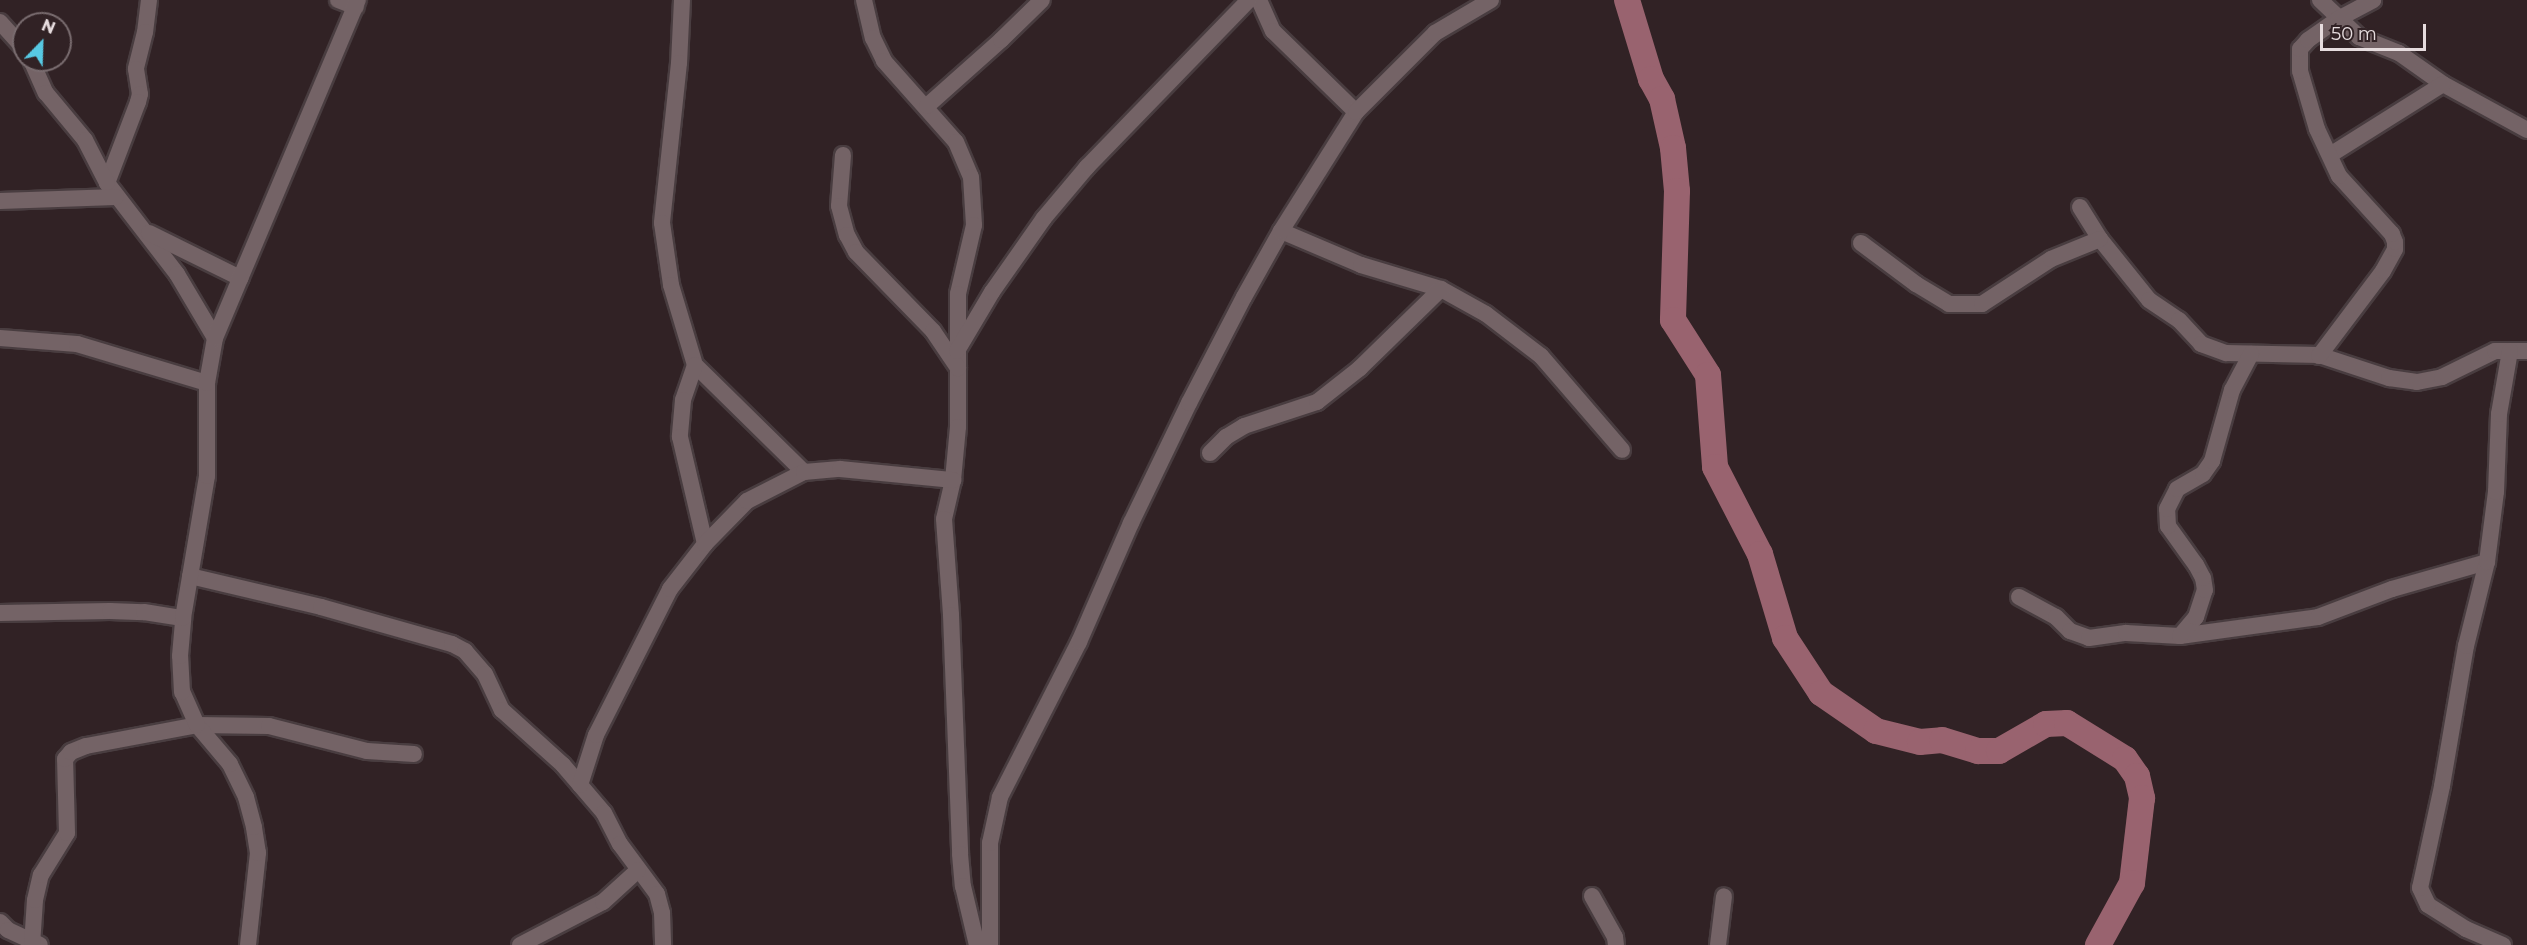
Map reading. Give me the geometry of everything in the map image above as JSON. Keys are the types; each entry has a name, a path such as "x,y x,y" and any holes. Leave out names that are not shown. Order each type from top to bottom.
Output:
{"street":[{"path":"107,183 140,94 136,69 145,32 149,0"},
{"path":"248,945 258,853 254,827 246,797 230,764 197,725 182,692 180,656 183,618 207,476 207,382 215,338 357,3 338,0"},
{"path":"682,0 679,63 662,223 671,285 695,365 804,472"},
{"path":"864,0 873,38 884,61 927,106 956,142 971,177 974,225 958,294 958,428 953,480 944,519 950,581 963,886 977,945"},
{"path":"927,106 981,60 1042,0"},
{"path":"957,352 992,292 1044,218 1088,167 1249,0"},
{"path":"1258,0 1273,31 1356,112"},
{"path":"990,945 990,843 1000,796 1079,642 1131,523 1189,403 1281,231 1356,112 1435,33 1491,0"},
{"path":"2320,0 2359,37 2399,53 2444,84 2527,130"},
{"path":"2319,356 2383,271 2395,249 2392,234 2339,176 2317,129 2298,58 2300,49 2308,40 2338,19 2373,0"},
{"path":"0,22 12,36"},
{"path":"36,72 46,93 85,140 116,197 177,274 215,338"},
{"path":"2330,155 2444,84"},
{"path":"843,155 839,206 847,235 856,252 933,331 958,369"},
{"path":"0,201 116,197"},
{"path":"2080,207 2100,238 2149,300 2179,320 2201,344 2226,353 2319,356 2389,378 2417,382 2442,377 2479,356 2495,351 2527,351"},
{"path":"1281,231 1361,265 1442,289 1486,314 1541,356 1622,450"},
{"path":"146,232 240,278"},
{"path":"1861,243 1916,284 1949,304 1982,304 2051,259 2100,238"},
{"path":"1210,453 1226,437 1244,426 1317,402 1360,368 1442,289"},
{"path":"0,338 77,344 207,382"},
{"path":"2503,945 2466,929 2428,905 2420,888 2442,786 2466,646 2487,562 2497,481 2499,414 2510,351"},
{"path":"2181,636 2196,617 2205,590 2203,578 2196,565 2168,526 2167,509 2177,489 2203,474 2212,462 2232,390 2251,354"},
{"path":"695,365 683,400 680,437 705,544"},
{"path":"580,785 596,735 670,589 705,544 747,501 804,472 840,470 912,474 953,480"},
{"path":"2019,597 2056,616 2070,631 2089,638 2126,633 2181,636 2318,617 2392,589 2487,562"},
{"path":"189,576 321,607 452,644 465,651 477,663 502,710 563,765 604,813 620,844 657,894 663,945"},
{"path":"0,613 110,611 144,612 183,618"},
{"path":"0,921 8,930 35,944 35,900 41,875 66,833 65,759 71,752 86,746 197,725 269,726 367,751 414,754"},
{"path":"520,945 603,902 638,870"},
{"path":"1592,896 1615,937 1616,945"},
{"path":"1718,945 1724,896"}],"waterway":[{"path":"1627,0 1651,79 1662,99 1673,148 1677,191 1673,320 1708,375 1715,467 1760,554 1785,638 1821,693 1876,731 1920,742 1942,740 1978,751 1999,751 2046,724 2067,723 2125,759 2137,776 2142,798 2132,883 2098,945"}]}
